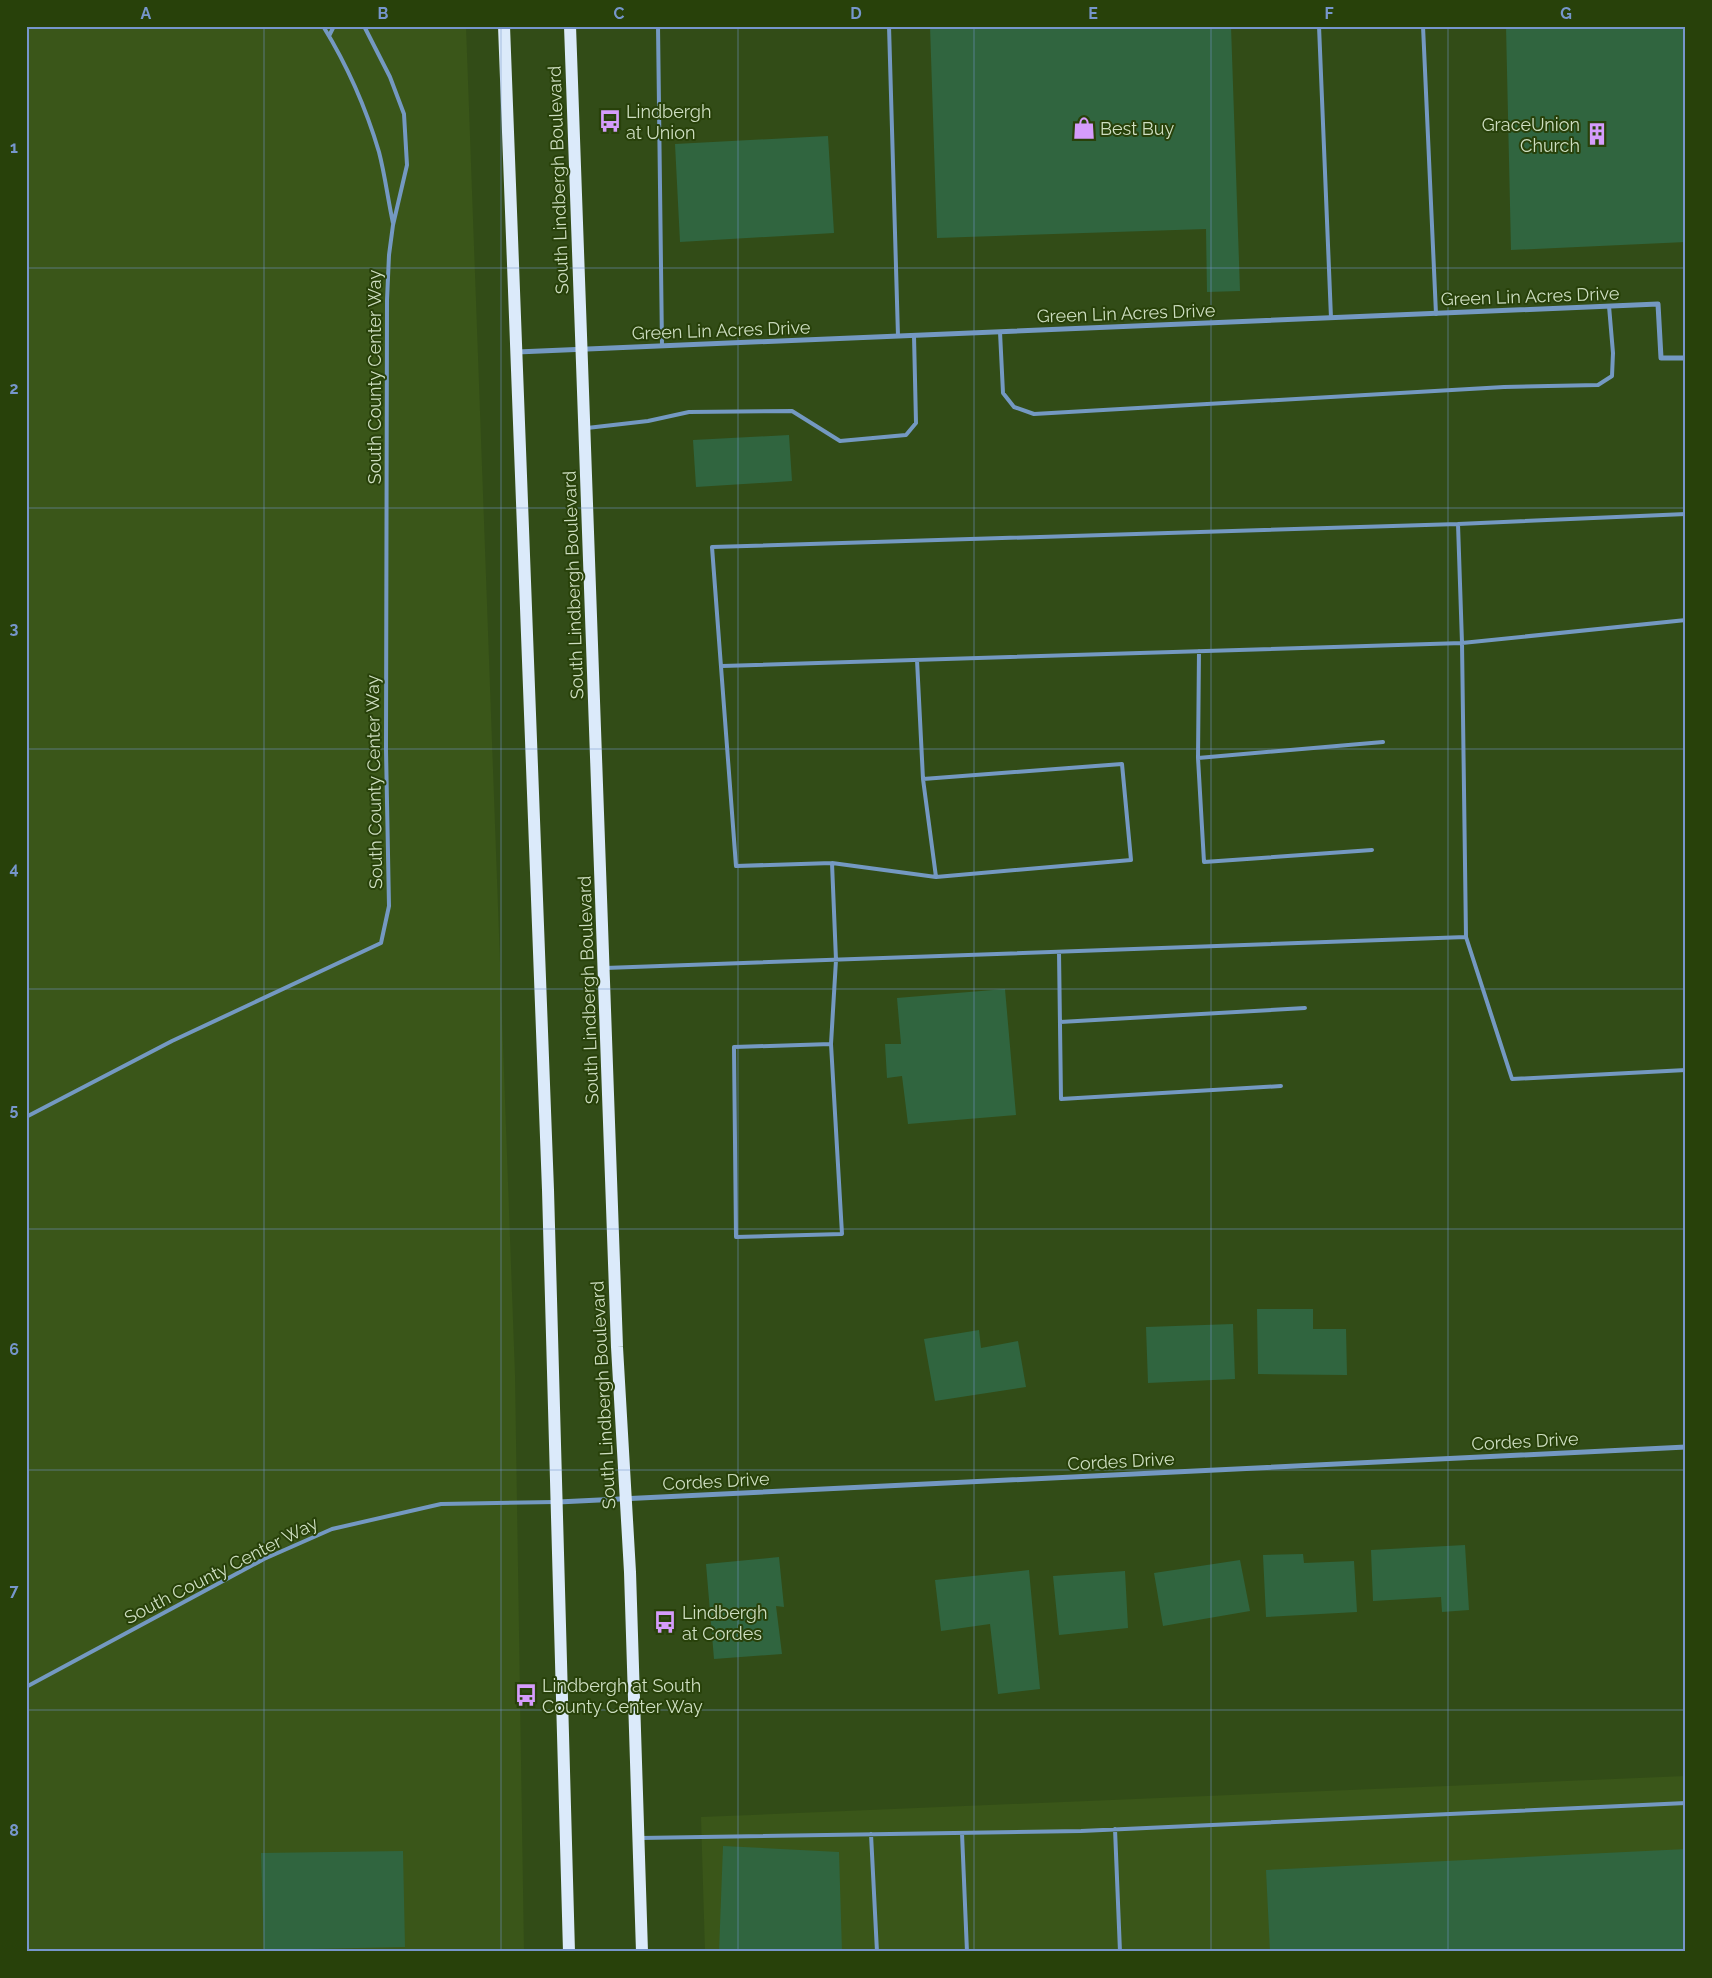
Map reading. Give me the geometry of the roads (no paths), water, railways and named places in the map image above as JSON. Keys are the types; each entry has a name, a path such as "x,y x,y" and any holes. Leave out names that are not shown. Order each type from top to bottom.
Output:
{"main road":[{"path":"504,26 548,1190 569,1952"},
{"name":"South Lindbergh Boulevard","path":"570,26 605,968 616,1327 624,1499 630,1572 642,1952"}],"street":[{"name":"Green Lin Acres Drive","path":"516,352 1658,304 1661,358 1686,358"},
{"name":"Cordes Drive","path":"557,1502 1686,1447"}],"lane":[{"name":"South County Center Way","path":"323,26 345,63 365,111 376,144 393,225"},
{"path":"330,36 334,26"},
{"name":"South County Center Way","path":"26,1117 172,1041 381,943 389,906 386,750 387,300 389,255 393,225 407,165 404,114 390,77 364,26"},
{"path":"658,26 662,346"},
{"path":"889,26 898,336"},
{"path":"1319,26 1331,318"},
{"path":"1423,26 1436,314"},
{"path":"1000,332 1003,393 1014,407 1034,414 1504,387 1598,385 1612,376 1613,353 1608,306"},
{"path":"584,428 648,421 689,412 792,411 840,440 906,435 916,423 914,336"},
{"path":"924,779 1122,764 1131,860 936,877 832,862 736,866 712,547 1458,524 1686,514"},
{"path":"1458,524 1462,643 1466,936 1512,1079 1686,1070"},
{"path":"722,666 1462,643 1686,620"},
{"path":"1199,652 1198,758 1204,862 1372,850"},
{"path":"917,660 924,779 936,877"},
{"path":"1198,758 1383,742"},
{"path":"831,1044 734,1048 736,1237 842,1234 831,1044 836,960 832,862"},
{"path":"605,968 1466,936"},
{"path":"1059,952 1061,1099 1280,1086"},
{"path":"1060,1022 1305,1008"},
{"name":"South County Center Way","path":"26,1687 264,1559 332,1529 441,1504 557,1502"},
{"path":"638,1838 1115,1829 1686,1803"},
{"path":"1115,1829 1120,1952"},
{"path":"962,1833 966,1952"},
{"path":"871,1834 877,1952"}],"place":[{"name":"Lindbergh at Union","path":"610,121"},
{"name":"Best Buy","path":"1084,128"},
{"name":"GraceUnion Church","path":"1597,134"},
{"name":"Lindbergh at Cordes","path":"665,1622"},
{"name":"Lindbergh at South County Center Way","path":"526,1695"}]}
